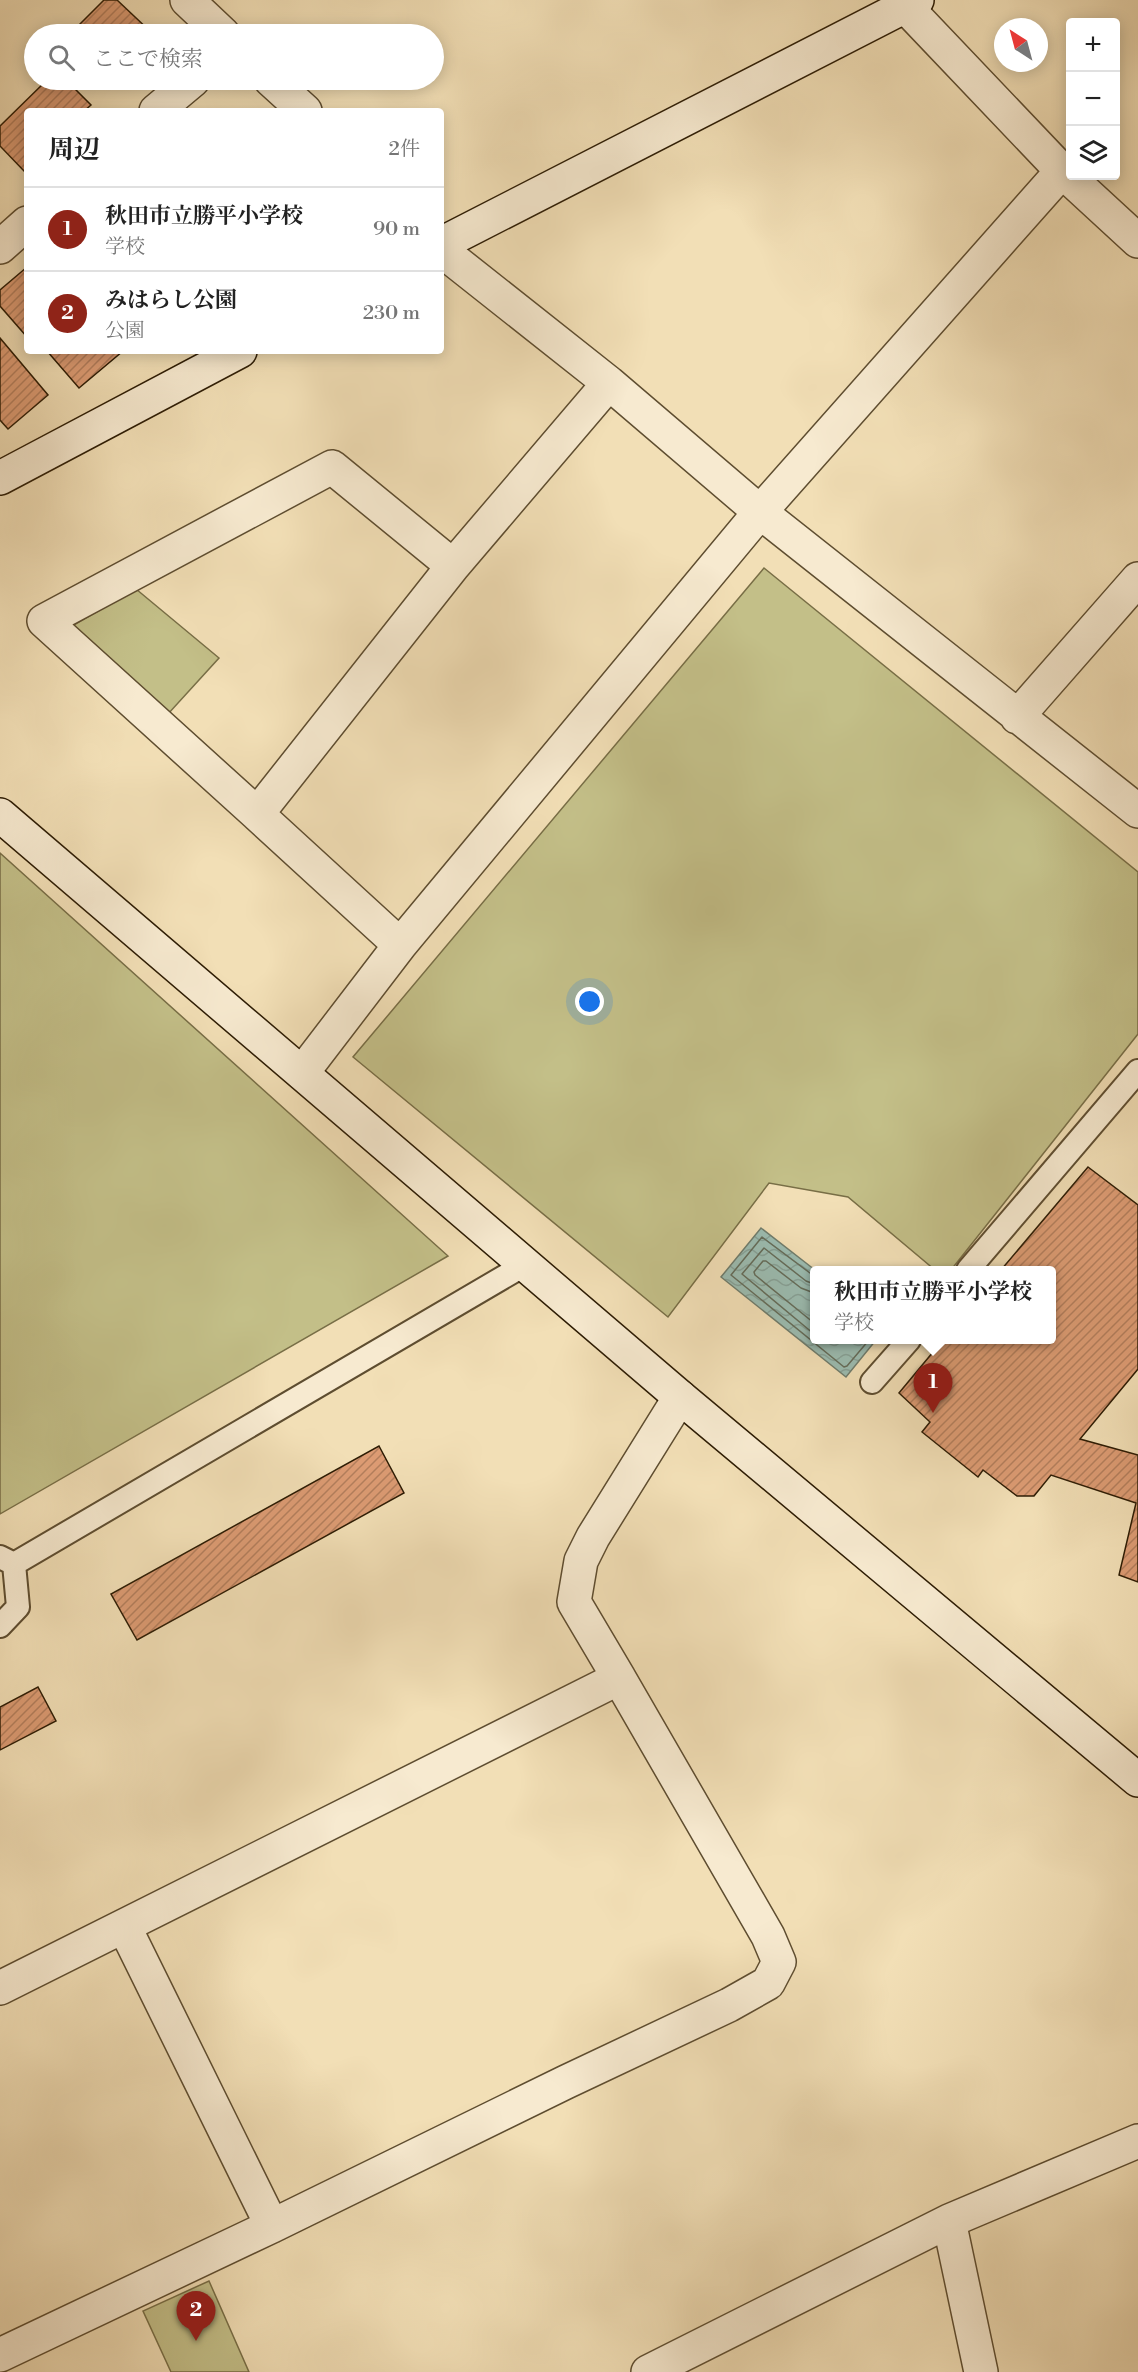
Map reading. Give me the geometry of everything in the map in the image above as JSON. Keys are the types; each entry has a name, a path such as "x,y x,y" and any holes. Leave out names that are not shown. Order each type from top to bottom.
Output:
{"street":[{"path":"187,0 212,24"},
{"path":"444,242 911,3 1062,171 1138,241"},
{"path":"160,108 181,90"},
{"path":"282,90 302,108"},
{"path":"302,1073 400,945 760,512 1062,171"},
{"path":"0,247 24,226"},
{"path":"444,252 609,383 760,512 1138,811"},
{"path":"0,478 234,354"},
{"path":"257,814 453,566 609,383"},
{"path":"400,945 44,621 332,467 453,566"},
{"path":"1017,717 1138,579"},
{"path":"0,815 680,1397 1138,1780"},
{"path":"0,2355 729,2005 768,1983 779,1962 768,1936 574,1602 581,1561 593,1537 680,1397"},
{"path":"0,1988 619,1678"},
{"path":"124,1926 272,2226"},
{"path":"648,2372 949,2221 1138,2141"},
{"path":"949,2221 981,2372"}],"lane":[{"path":"971,1266 1138,1071"},
{"path":"0,1626 18,1607 7,1560 526,1264"},
{"path":"872,1382 905,1344"}],"shaded area":[{"path":"764,568 1138,872 1138,1034 954,1266 930,1266 848,1197 769,1183 668,1317 353,1057"},
{"path":"136,589 219,658 168,714 72,626"},
{"path":"0,853 448,1256 0,1514"},
{"path":"209,2281 249,2372 171,2372 143,2311"}],"water":[{"path":"761,1228 810,1266 810,1344 873,1344 846,1377 721,1277"}],"building":[{"path":"104,0 117,0 142,24 80,24"},
{"path":"37,90 76,90 91,105 88,108 24,108 24,171 0,146 0,126"},
{"path":"24,270 24,334 0,306 0,290"},
{"path":"0,338 48,395 8,429 0,420"},
{"path":"50,354 119,354 79,388"},
{"path":"1088,1167 1138,1205 1138,1369 1080,1439 1138,1455 1138,1582 1119,1575 1136,1503 1051,1475 1034,1496 1017,1496 983,1470 978,1477 922,1432 930,1422 899,1393 940,1344 1056,1344 1056,1266 1004,1266"},
{"path":"379,1446 404,1493 137,1640 111,1594"},
{"path":"38,1687 56,1721 0,1750 0,1707"}],"place":[{"name":"秋田市立勝平小学校","path":"933,1413"},
{"name":"みはらし公園","path":"196,2341"}]}
